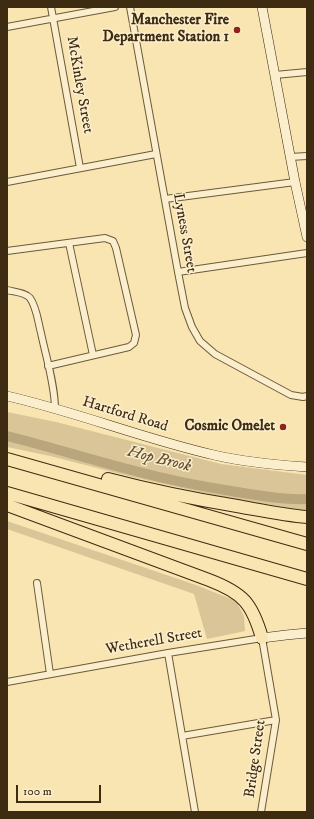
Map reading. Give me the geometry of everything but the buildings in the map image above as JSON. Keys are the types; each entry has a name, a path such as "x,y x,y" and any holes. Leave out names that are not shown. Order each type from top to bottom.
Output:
{"highway":[{"path":"7,459 307,544"},
{"path":"45,469 82,472 199,500 307,517"},
{"path":"7,493 307,578"},
{"path":"7,506 226,587 240,596 250,607 257,620 262,638"}],"main road":[{"path":"262,7 290,157 307,237"},
{"name":"Hartford Road","path":"7,396 215,456 244,461 307,467"},
{"name":"Wetherell Street","path":"262,638 307,633"}],"street":[{"name":"McKinley Street","path":"51,7 80,168"},
{"path":"7,27 115,7"},
{"name":"Lyness Street","path":"130,7 178,272 185,308 192,327 200,341 215,354 291,395 303,397 307,396"},
{"path":"275,75 307,72"},
{"path":"7,182 156,154"},
{"path":"290,157 307,156"},
{"path":"165,200 295,182"},
{"path":"7,251 104,238 113,241 116,248 136,335 134,343 129,347 48,366"},
{"path":"69,243 93,355"},
{"path":"178,272 307,253"},
{"path":"7,290 29,297 34,306 55,400 55,409"},
{"path":"37,583 50,674"},
{"name":"Wetherell Street","path":"7,682 168,653 262,638"},
{"name":"Bridge Street","path":"261,812 276,720 262,638"},
{"path":"168,653 194,812"},
{"path":"182,736 276,720"}],"shaded area":[{"path":"7,412 56,422 221,464 307,475 307,510 222,497 7,447"},
{"path":"7,521 196,585 236,601 244,616 245,631 207,639 194,594 7,529"}],"waterway":[{"name":"Hop Brook","path":"7,436 122,468 173,480 259,496 307,499"}],"place":[{"name":"Manchester Fire Department Station 1","path":"237,30"},
{"name":"Cosmic Omelet","path":"283,427"}]}
